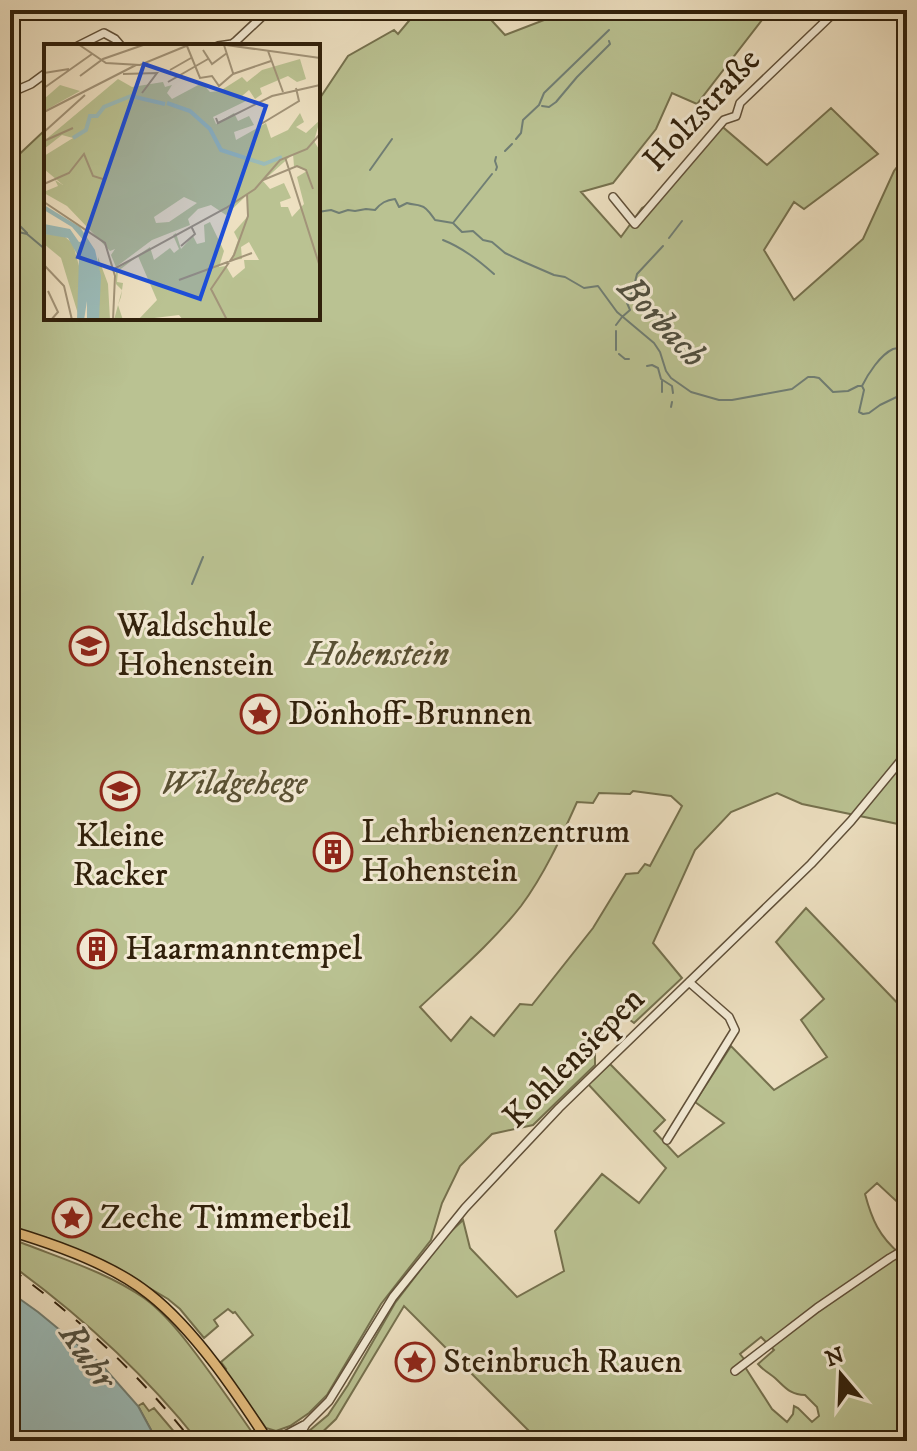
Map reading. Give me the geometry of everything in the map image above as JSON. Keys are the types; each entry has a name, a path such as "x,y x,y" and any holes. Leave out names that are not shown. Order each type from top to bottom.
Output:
{"main road":[{"path":"10,1231 71,1252 150,1294 210,1359 268,1441"}],"street":[{"path":"232,44 269,10"},
{"name":"Holzstraße","path":"613,197 635,224 724,120 736,116 740,103 837,10"},
{"path":"82,44 104,33 113,36 119,44"},
{"path":"10,93 44,74"},
{"name":"Kohlensiepen","path":"290,1441 329,1401 393,1297 465,1208 559,1108 784,891 841,832 907,753"},
{"path":"667,1140 735,1030 729,1017 689,982"},
{"path":"735,1371 817,1308 907,1248"},
{"name":"Kohlensiepen","path":"274,1441 306,1424"}],"green space":[{"name":"Hohenstein","path":"418,10 482,10 505,35 570,10 769,11 697,104 672,93 656,129 613,183 581,192 621,237 642,208 657,200 718,123 767,165 831,108 878,154 804,209 794,202 764,250 794,300 863,239 894,171 907,154 907,815 903,825 802,804 777,793 731,812 695,850 653,943 682,978 634,1023 622,1014 595,1041 595,1065 533,1125 492,1134 460,1166 442,1203 431,1240 381,1304 327,1395 309,1413 276,1431 266,1428 224,1371 226,1369 221,1362 253,1335 235,1312 228,1309 214,1320 218,1326 204,1338 168,1299 127,1275 50,1239 10,1227 10,163 44,131 44,320 320,320 320,98 348,56 394,30 398,34","holes":["633,791 671,796 682,806 650,866 645,864 638,873 626,874 593,928 532,1005 520,1004 494,1036 471,1017 451,1041 420,1007 485,946 521,906 545,869 577,802 593,803 599,793 630,794"]},
{"path":"806,908 907,1013 907,1211 877,1183 865,1194 882,1234 900,1254 907,1251 907,1441 539,1441 404,1306 336,1419 313,1441 297,1441 328,1415 395,1303 447,1235 463,1220 470,1248 517,1297 564,1271 555,1231 602,1174 639,1203 666,1168 588,1084 610,1064 665,1120 654,1131 678,1157 724,1123 695,1102 731,1046 774,1090 827,1057 801,1020 824,999 776,942","holes":["761,1337 774,1350 758,1364 788,1390 805,1395 817,1407 819,1416 812,1422 794,1406 787,1422 772,1409 740,1354"]},
{"path":"10,1238 96,1272 151,1303 185,1340 258,1441 198,1441 156,1392 110,1346 10,1264"},
{"path":"143,1403 149,1411 154,1408 182,1441 157,1441 138,1406"}],"water":[{"name":"Ruhr","path":"10,1292 100,1363 138,1406 157,1441 10,1441"}],"waterway":[{"path":"516,139 521,133 523,120 539,105 544,93 609,30"},
{"path":"542,106 549,107 556,102 610,44 609,41"},
{"path":"370,170 392,139"},
{"path":"505,151 512,144"},
{"path":"496,157 496,170"},
{"path":"453,223 492,174"},
{"name":"Borbach","path":"320,212 375,210 384,202 395,199 399,207 407,203 419,205 435,220 453,223 462,232 473,231 483,240 492,242 505,253 524,262 565,277 584,288 598,286 617,312 654,343 671,378 691,392 719,400 732,400 792,389 808,377 814,377 833,392 862,386 864,390 859,412 863,414 907,392"},
{"path":"10,216 27,233"},
{"path":"669,238 682,221"},
{"name":"Borbach","path":"10,230 27,234 44,248"},
{"path":"443,240 470,255 494,274"},
{"path":"616,325 630,310 627,303 637,274 663,246"},
{"path":"616,331 616,350"},
{"path":"862,386 884,356 893,349 907,348"},
{"path":"619,354 629,359"},
{"path":"647,366 658,368 661,379 672,386 673,393"},
{"path":"662,381 662,392"},
{"path":"671,407 672,402"},
{"path":"192,584 203,557"}],"railway":[{"path":"10,1268 60,1306 107,1348 192,1441"}],"place":[{"name":"Waldschule Hohenstein","path":"89,646"},
{"name":"Dönhoff-Brunnen","path":"260,714"},
{"name":"Kleine Racker","path":"120,791"},
{"name":"Lehrbienenzentrum Hohenstein","path":"333,852"},
{"name":"Haarmanntempel","path":"97,949"},
{"name":"Zeche Timmerbeil","path":"72,1218"},
{"name":"Steinbruch Rauen","path":"415,1362"}],"park label":[{"name":"Wildgehege","path":"234,784"}]}
